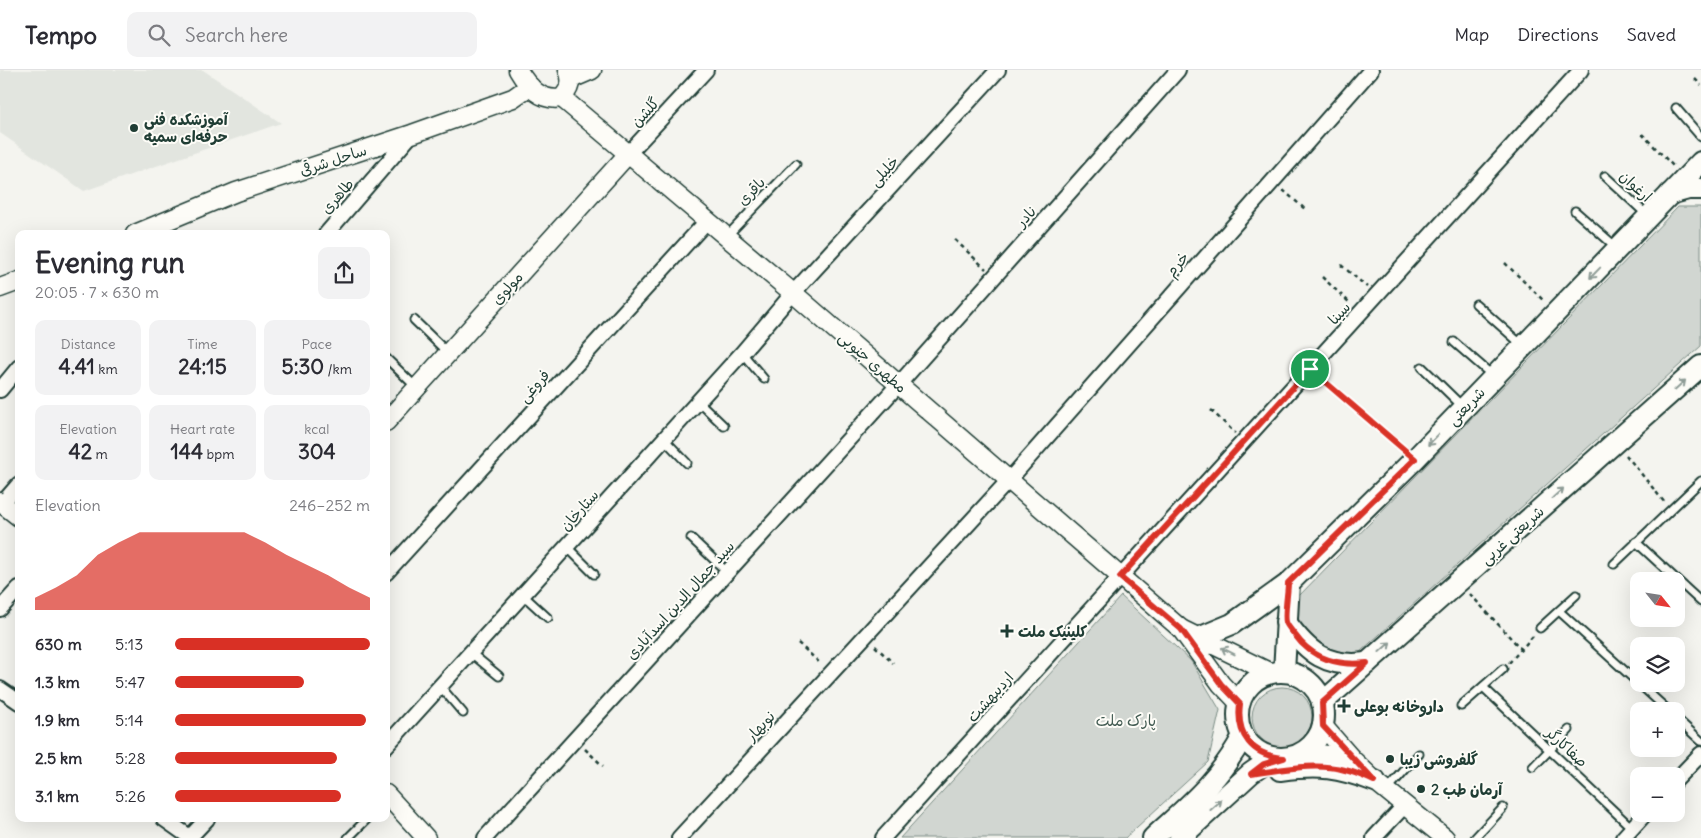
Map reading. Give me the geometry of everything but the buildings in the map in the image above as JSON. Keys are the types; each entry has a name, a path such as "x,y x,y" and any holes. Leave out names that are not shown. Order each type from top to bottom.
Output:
{"main road":[{"name":"شریعتی","path":"1201,637 1232,624 1288,583 1415,459 1670,194 1693,184 1701,162"},
{"name":"شریعتی غربی","path":"1322,703 1701,366"},
{"path":"1278,673 1286,622 1288,583"},
{"path":"1286,622 1300,643 1316,655 1349,665 1367,663"},
{"path":"1180,838 1264,764 1284,758 1304,752 1316,740 1323,726 1322,703 1317,691 1297,675 1278,673 1259,678 1250,686 1240,704 1239,726 1243,736 1260,753 1271,758 1284,758"},
{"path":"1153,838 1206,791 1230,761 1243,736"},
{"path":"1251,774 1305,766 1326,767 1345,770 1380,786"}],"street":[{"path":"518,70 530,86 546,98 562,98 568,91 570,74 592,70"},
{"name":"گلشن","path":"628,154 706,70"},
{"name":"خلیلی","path":"793,293 998,70"},
{"name":"نادر","path":"899,384 1178,70"},
{"name":"خرم","path":"1009,480 1371,70"},
{"name":"سینا","path":"1120,577 1581,70"},
{"name":"ساحل شرقی","path":"145,230 236,192 412,134 513,98 530,86"},
{"name":"مطهری جنوبی","path":"562,98 793,293 1181,629"},
{"name":"طاهری","path":"329,230 412,134"},
{"name":"مولوی","path":"390,418 628,154"},
{"name":"فروغی","path":"390,569 707,221"},
{"path":"0,288 15,282"},
{"name":"ستارخان","path":"390,742 742,353 793,293"},
{"path":"0,390 15,372"},
{"name":"سید جمال الدین اسدآبادی","path":"485,838 899,384"},
{"name":"نوبهار","path":"679,838 1009,480"},
{"path":"15,488 1,504 15,514"},
{"name":"اردیبهشت","path":"883,838 1120,577"},
{"path":"0,609 15,592"},
{"path":"1181,629 1278,673"},
{"path":"1181,629 1221,684 1240,704"},
{"path":"0,689 15,699"},
{"path":"1323,726 1351,758 1380,786 1445,838"},
{"path":"1304,752 1351,758"},
{"path":"1685,771 1701,754"},
{"path":"390,800 426,838"},
{"path":"1374,838 1405,805"},
{"path":"168,822 191,838 204,822"},
{"path":"1628,833 1638,822"}],"lane":[{"path":"1676,108 1701,137"},
{"name":"باقری","path":"726,236 796,164"},
{"name":"ارغوان","path":"1605,176 1648,217"},
{"path":"1575,211 1618,249"},
{"path":"1476,304 1523,346"},
{"path":"414,320 449,353"},
{"path":"1454,342 1494,377"},
{"path":"742,353 764,379"},
{"path":"390,362 417,388"},
{"path":"1422,368 1464,408"},
{"path":"698,401 724,426"},
{"path":"664,439 687,463"},
{"path":"1614,564 1701,481"},
{"path":"691,538 727,572"},
{"path":"1636,542 1701,602"},
{"path":"567,547 594,574"},
{"path":"523,595 548,618"},
{"path":"1540,628 1576,595"},
{"path":"1559,611 1659,702"},
{"path":"471,653 499,676"},
{"path":"1461,706 1503,669"},
{"path":"440,686 463,713"},
{"name":"صفاکارگر","path":"1483,687 1550,750 1628,833"},
{"path":"1685,726 1701,741"},
{"path":"1533,767 1569,730"},
{"path":"1380,786 1419,754"},
{"path":"1475,838 1503,808"},
{"path":"348,838 365,822"}],"path":[{"path":"1695,79 1701,85"},
{"path":"1642,134 1693,184"},
{"path":"1273,181 1306,210"},
{"path":"955,240 994,276"},
{"path":"1505,263 1556,313"},
{"path":"1341,265 1376,296"},
{"path":"1322,277 1361,312"},
{"path":"1310,369 1415,459"},
{"path":"1211,410 1244,442"},
{"path":"1615,442 1671,510"},
{"path":"1459,582 1521,649"},
{"path":"1503,669 1540,628"},
{"path":"865,636 893,663"},
{"path":"798,643 831,673"},
{"path":"575,739 603,766"}],"shaded area":[{"name":"آموزشکده فنی حرفه‌ای سمیه","path":"0,70 203,70 281,123 84,191 0,133"}],"green space":[{"path":"1678,207 1701,207 1701,346 1360,652 1326,657 1299,631 1296,599"},
{"name":"پارک ملت","path":"1121,596 1191,661 1220,710 1208,762 1125,838 900,838"},
{"path":"1276,687 1288,687 1299,692 1307,700 1312,711 1310,729 1299,742 1288,747 1276,747 1265,742 1257,734 1252,723 1252,711 1257,700 1265,692"}],"place":[{"name":"آموزشکده فنی حرفه‌ای سمیه","path":"134,128"},
{"name":"کلینیک ملت","path":"1007,631"},
{"name":"داروخانه بوعلی","path":"1344,706"},
{"name":"گلفروشی زیبا","path":"1390,759"},
{"name":"آرمان طب 2","path":"1421,789"}],"route":[{"path":"1310,369 1415,459 1288,583 1286,622 1300,643 1316,655 1333,662 1349,665 1367,663 1322,703 1324,714 1323,726 1374,781 1345,770 1326,767 1305,766 1251,774 1264,764 1284,758 1271,758 1250,746 1239,726 1240,704 1221,684 1181,629 1120,577 1310,369"}]}
